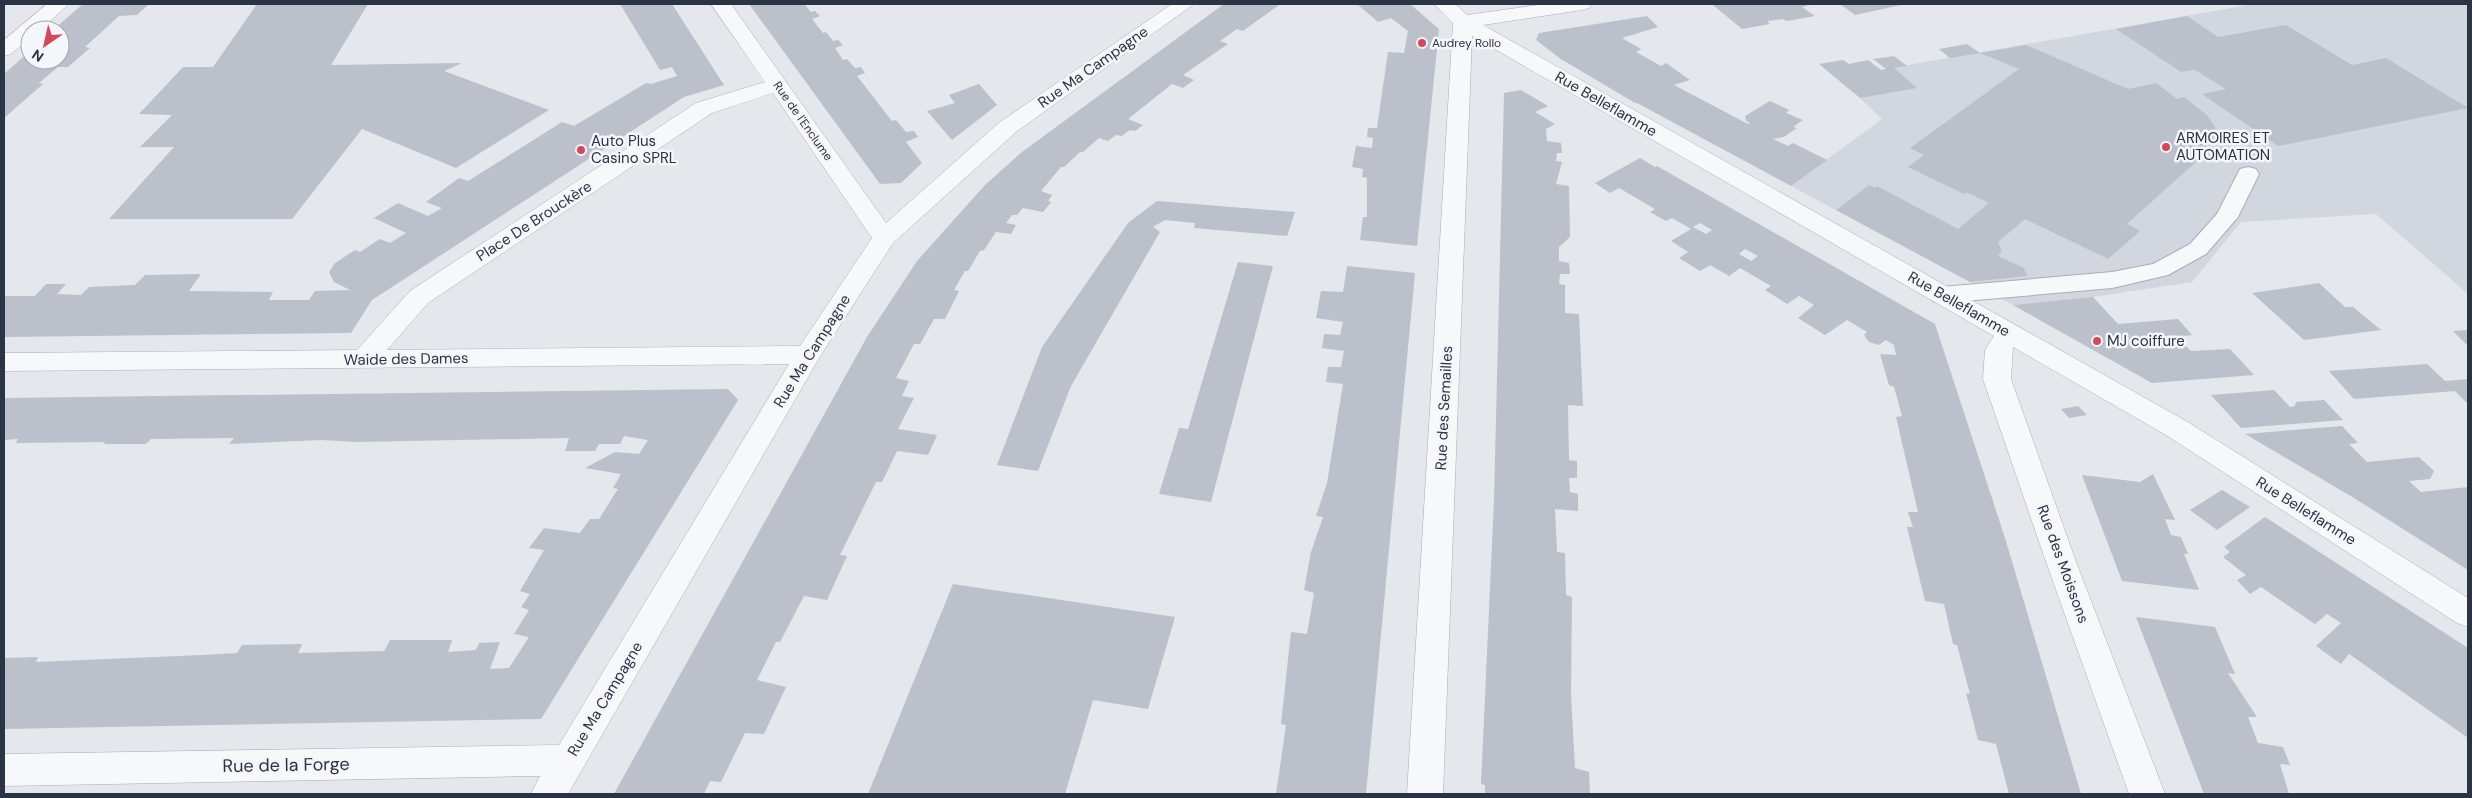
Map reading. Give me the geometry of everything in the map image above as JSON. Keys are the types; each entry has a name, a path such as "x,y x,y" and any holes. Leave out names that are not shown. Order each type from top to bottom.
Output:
{"street":[{"path":"4,50 59,4"},
{"name":"Rue de l'Enclume","path":"721,4 884,238"},
{"name":"Rue Ma Campagne","path":"549,794 808,355 884,238 1008,127 1184,4"},
{"path":"1453,13 1582,4"},
{"name":"Rue Belleflamme","path":"1453,13 2176,428 2468,614"},
{"name":"Rue des Semailles","path":"1425,794 1453,13"},
{"name":"Place De Brouckère","path":"364,359 419,297 704,108 778,85"},
{"name":"Rue des Moissons","path":"2009,332 1998,350 1997,379 2060,560 2147,794"},
{"name":"Waide des Dames","path":"4,362 808,355"},
{"name":"Rue de la Forge","path":"4,770 569,760"}],"lane":[{"path":"1942,295 2112,280 2160,270 2198,249 2227,217 2248,174"}],"shaded area":[{"path":"2254,4 2468,4 2468,294 2376,214 2241,222 2192,282 2093,297 2013,305 1791,186 1882,119 1860,98 1886,69"}],"building":[{"path":"83,4 149,4 137,15 119,16 85,47 90,48 70,65 70,20 65,20"},
{"path":"257,4 368,4 331,65 462,63 444,71 549,110 456,168 362,129 292,219 109,219 174,147 140,147 172,115 139,114 183,67 213,67"},
{"path":"620,4 672,4 724,85 684,97 372,300 351,333 4,337 4,296 35,296 46,284 66,284 57,294 81,295 89,287 135,285 145,275 201,274 189,291 273,292 269,300 309,300 315,291 350,290 334,282 329,272 335,263 355,250 360,252 380,239 390,243 406,233 374,218 398,203 428,216 442,208 426,202 459,178 468,181 562,122 574,126 646,83 651,84 677,76 672,67 660,70"},
{"path":"749,4 804,4 811,12 815,11 820,16 812,19 823,33 826,32 833,41 838,40 843,45 835,48 843,60 847,59 855,68 861,67 865,73 857,76 892,121 896,120 906,132 914,131 918,137 906,142 922,163 901,183 880,184"},
{"path":"1224,4 1279,5 1243,31 1237,29 1220,41 1228,44 1183,75 1194,80 1183,88 1172,84 1128,119 1143,125 1135,131 1130,130 1122,136 1116,135 1108,141 1099,138 1064,167 1061,167 1041,191 1052,195 1048,201 1051,202 1043,212 1023,208 1017,215 1012,215 1006,223 1016,225 1011,234 996,232 984,250 980,251 968,271 965,271 954,290 959,291 945,319 934,319 920,344 914,344 896,378 909,381 902,396 914,398 898,429 937,435 928,455 897,451 882,482 876,482 840,555 847,556 827,600 804,596 780,642 776,642 757,680 786,687 764,734 745,733 721,782 710,781 704,794 614,794 867,337 917,261 985,185 1022,152"},
{"path":"1357,4 1410,4 1439,29 1417,246 1360,240 1363,217 1367,217 1367,178 1362,177 1363,169 1352,167 1356,146 1372,148 1373,138 1367,137 1368,128 1377,128 1388,52 1404,53 1408,31 1391,18 1378,22"},
{"path":"1813,4 1802,7 1815,16 1787,21 1783,19 1767,21 1770,24 1742,29 1713,5"},
{"path":"1840,4 1901,4 1901,5 1855,15"},
{"path":"1647,16 1658,27 1622,38 1641,49 1636,52 1661,66 1666,63 1690,80 1674,85 1748,124 1750,123 1746,121 1745,116 1770,101 1789,110 1786,113 1803,120 1793,127 1797,128 1784,137 1773,139 1788,146 1793,143 1827,160 1791,186 1635,103 1561,59 1536,40 1539,33"},
{"path":"2187,16 2218,37 2286,25 2352,65 2386,58 2468,108 2278,146 2202,94 2226,89 2195,70 2181,72 2116,29"},
{"path":"1967,44 1980,53 1950,58 1939,49"},
{"path":"2026,45 2128,89 2156,83 2177,99 2184,97 2207,115 2215,127 2215,135 2205,149 2209,150 2127,224 2140,231 2108,259 2025,219 1998,242 2002,251 1998,256 2024,268 2027,276 1970,282 1836,210 1869,185 1875,188 1877,186 1958,229 1989,203 1966,192 1964,194 1908,167 1924,155 1910,148 2019,69 1980,53"},
{"path":"1894,56 1907,66 1894,68 1917,88 1860,98 1819,64 1843,60 1849,64 1868,60 1881,70 1886,69 1873,59"},
{"path":"20,60 20,70 54,70 39,83 43,84 4,118 4,74"},
{"path":"979,84 997,105 952,140 927,111 955,103 949,95"},
{"path":"1521,90 1548,106 1535,112 1555,124 1546,129 1547,141 1561,143 1562,153 1557,153 1556,161 1562,162 1556,184 1569,186 1570,237 1559,247 1559,261 1569,263 1570,274 1560,274 1559,284 1565,285 1565,313 1579,314 1583,406 1568,405 1569,460 1577,461 1577,478 1569,478 1570,492 1578,494 1578,511 1555,509 1557,552 1565,553 1566,595 1572,597 1571,695 1575,768 1589,772 1590,794 1485,794 1485,785 1481,784 1494,500 1504,93"},
{"path":"1640,158 1935,324 2005,538 2081,794 2009,794 1996,744 1978,740 1966,693 1970,694 1957,645 1953,644 1944,604 1925,601 1907,527 1913,527 1908,512 1918,512 1896,417 1902,416 1894,387 1889,385 1880,354 1896,355 1894,345 1886,340 1879,345 1869,342 1864,335 1867,332 1847,320 1825,335 1798,318 1814,305 1799,296 1787,304 1765,290 1771,286 1740,268 1729,276 1710,265 1700,271 1679,258 1688,252 1671,241 1691,229 1672,218 1666,221 1650,212 1655,209 1619,188 1610,193 1595,183","holes":["1700,223 1712,230 1706,234 1693,227","1745,249 1758,256 1751,261 1739,254"]},
{"path":"1157,201 1295,212 1287,236 1194,228 1195,223 1165,220 1153,227 1160,232 1071,386 1038,471 997,465 1042,347 1128,223"},
{"path":"1238,262 1273,266 1211,502 1159,494 1179,428 1188,429"},
{"path":"1347,266 1415,273 1366,794 1276,794 1286,725 1281,724 1291,632 1307,634 1314,593 1304,590 1311,552 1323,517 1316,516 1327,483 1343,384 1326,382 1328,367 1341,367 1344,351 1322,348 1324,334 1340,335 1343,322 1316,318 1321,291 1343,292"},
{"path":"2319,283 2345,307 2353,307 2381,330 2304,340 2252,293"},
{"path":"2093,297 2118,324 2178,319 2192,335 2176,337 2191,351 2230,349 2254,375 2152,383 2013,305"},
{"path":"2468,330 2468,346 2453,331"},
{"path":"2427,364 2445,381 2468,379 2468,404 2455,391 2354,399 2329,371"},
{"path":"728,389 738,400 541,719 4,729 4,658 38,657 36,662 203,655 237,653 242,645 302,644 298,653 384,651 390,640 452,640 448,652 476,650 479,643 500,642 490,669 509,668 529,637 514,634 529,610 521,607 530,594 520,591 544,550 529,548 544,528 580,533 590,519 599,519 618,489 613,488 621,474 585,468 615,452 639,454 648,440 624,436 620,444 599,444 595,451 565,451 569,438 356,442 321,440 229,444 234,438 151,439 146,444 104,444 105,442 16,443 18,439 4,440 4,398"},
{"path":"2274,390 2290,407 2295,406 2296,402 2324,400 2343,420 2241,428 2211,395"},
{"path":"2078,406 2087,415 2069,418 2061,409"},
{"path":"2342,426 2358,443 2349,444 2367,462 2419,457 2434,471 2430,479 2409,481 2421,492 2468,487 2468,570 2354,498 2245,434"},
{"path":"2153,474 2175,520 2165,519 2171,535 2181,537 2188,554 2184,554 2199,590 2122,581 2082,475 2140,482"},
{"path":"2222,490 2250,507 2217,530 2190,510"},
{"path":"2265,517 2468,648 2468,738 2349,654 2341,664 2316,646 2341,623 2327,614 2315,624 2261,587 2250,594 2237,580 2246,575 2223,557 2230,552 2224,547"},
{"path":"953,584 1175,617 1148,709 1093,700 1065,794 868,794"},
{"path":"2136,617 2215,627 2235,674 2228,673 2257,717 2248,717 2258,743 2283,747 2290,765 2280,764 2289,794 2204,794"}],"place":[{"name":"Audrey Rollo","path":"1422,43"},
{"name":"ARMOIRES ET AUTOMATION","path":"2166,147"},
{"name":"Auto Plus Casino SPRL","path":"581,150"},
{"name":"MJ coiffure","path":"2097,341"}]}
